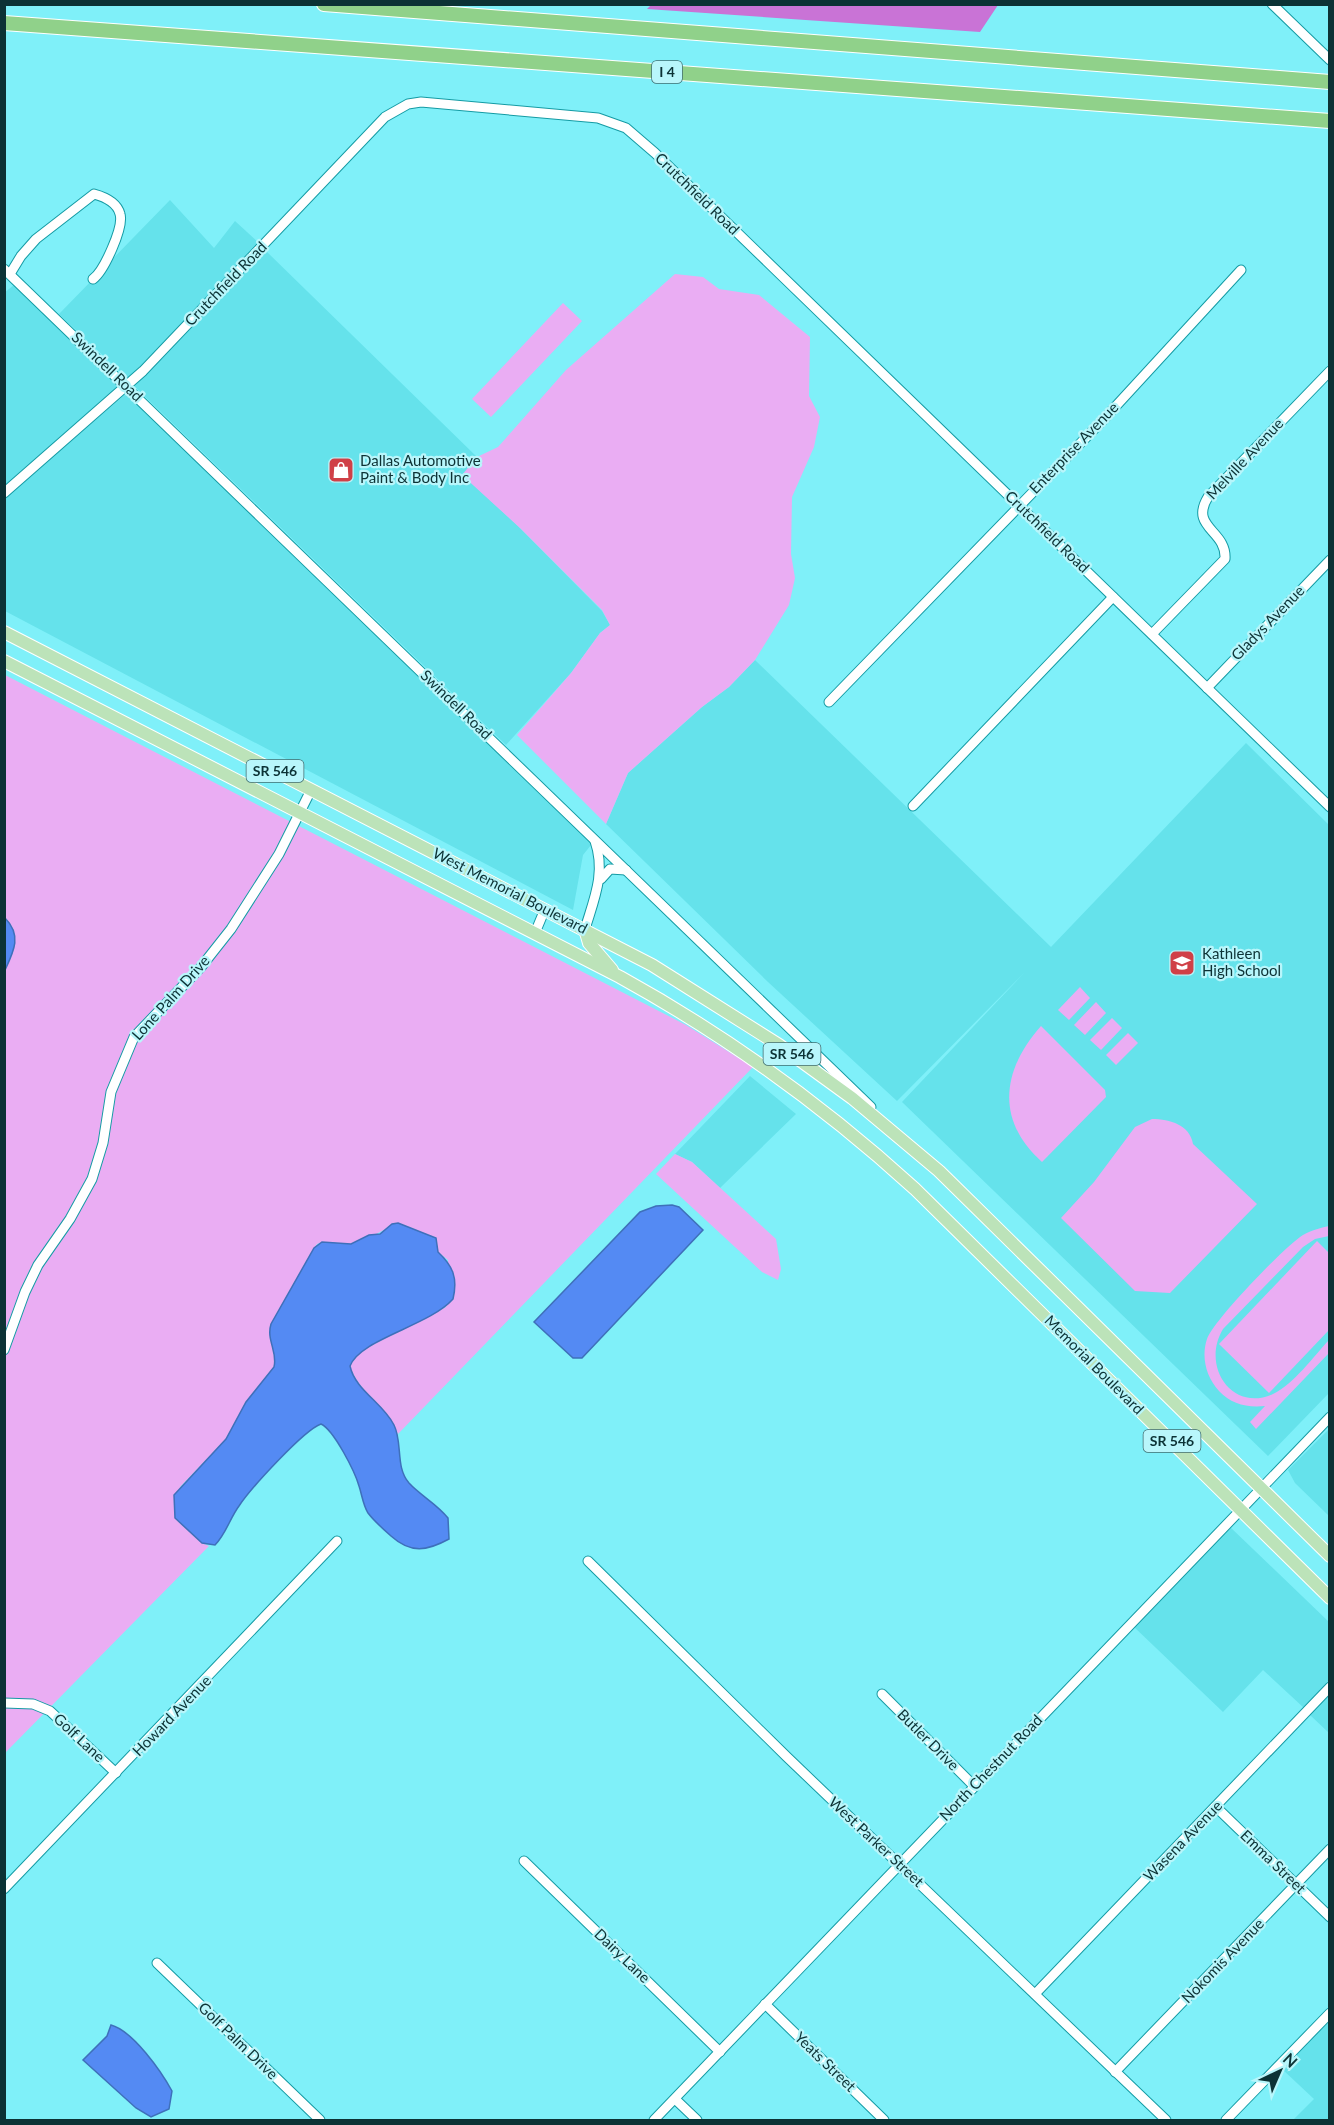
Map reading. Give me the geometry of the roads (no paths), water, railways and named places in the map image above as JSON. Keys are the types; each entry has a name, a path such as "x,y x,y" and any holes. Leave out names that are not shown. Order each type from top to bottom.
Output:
{"highway":[{"path":"324,4 1329,82"},
{"name":"I 4","path":"4,23 1329,121"}],"main road":[{"name":"West Memorial Boulevard","path":"4,632 670,975 746,1022 830,1081 907,1143 978,1208"},
{"name":"West Memorial Boulevard","path":"4,661 620,977 682,1012 770,1070 867,1146 960,1233"},
{"path":"585,930 596,954 620,977"},
{"name":"Memorial Boulevard","path":"978,1208 1329,1556"},
{"name":"Memorial Boulevard","path":"960,1233 1329,1598"}],"street":[{"path":"1272,4 1329,60"},
{"name":"Crutchfield Road","path":"4,493 127,386 385,117 396,109 408,104 434,102 598,117 626,128 655,153 1329,805"},
{"path":"7,272 36,239 94,194 107,198 117,207 121,218 108,260 93,279"},
{"name":"Enterprise Avenue","path":"830,702 1019,504 1104,419 1241,270"},
{"name":"Swindell Road","path":"7,272 907,1143"},
{"name":"Melville Avenue","path":"1152,634 1226,559 1223,544 1203,520 1201,510 1208,497 1329,371"},
{"name":"Gladys Avenue","path":"1207,688 1329,560"},
{"path":"913,806 1113,597"},
{"name":"Lone Palm Drive","path":"4,1350 38,1265 78,1206 92,1179 103,1143 111,1092 134,1037 201,967 231,929 279,854 311,790"},
{"path":"585,930 600,882 600,856 594,839"},
{"path":"600,882 610,869 626,870"},
{"path":"535,933 545,909"},
{"name":"North Chestnut Road","path":"654,2121 1329,1417"},
{"name":"Howard Avenue","path":"4,1889 337,1542"},
{"name":"West Parker Street","path":"588,1561 1115,2072 1159,2118"},
{"name":"Wasena Avenue","path":"1035,1994 1329,1687"},
{"name":"Butler Drive","path":"882,1694 974,1786"},
{"name":"Golf Lane","path":"4,1703 33,1704 50,1711 116,1773"},
{"name":"Emma Street","path":"1216,1807 1329,1917"},
{"name":"Nokomis Avenue","path":"1115,2072 1329,1849"},
{"name":"Dairy Lane","path":"524,1861 720,2052"},
{"name":"Golf Palm Drive","path":"157,1963 320,2121"},
{"name":"Yeats Street","path":"765,2004 884,2121"},
{"path":"1226,2121 1329,2013"},
{"path":"675,2099 697,2121"}],"water":[{"path":"5,918 13,931 15,943 5,970"},
{"path":"656,1206 679,1207 703,1230 582,1358 573,1358 534,1322 640,1212"},
{"path":"398,1223 436,1238 438,1252 451,1267 453,1273 455,1285 453,1299 428,1317 367,1348 356,1356 350,1366 357,1382 394,1425 405,1477 448,1518 449,1539 419,1549 405,1546 385,1531 368,1513 349,1462 332,1434 321,1424 278,1460 254,1486 215,1545 202,1543 175,1518 174,1495 226,1439 246,1402 274,1367 271,1324 314,1248 322,1242 351,1244 369,1235 380,1234 392,1224"},
{"path":"111,2025 137,2043 161,2073 172,2091 169,2109 151,2117 136,2108 83,2060 107,2036"}],"place":[{"name":"Dallas Automotive Paint & Body Inc","path":"341,470"},
{"name":"Kathleen High School","path":"1182,963"}]}
